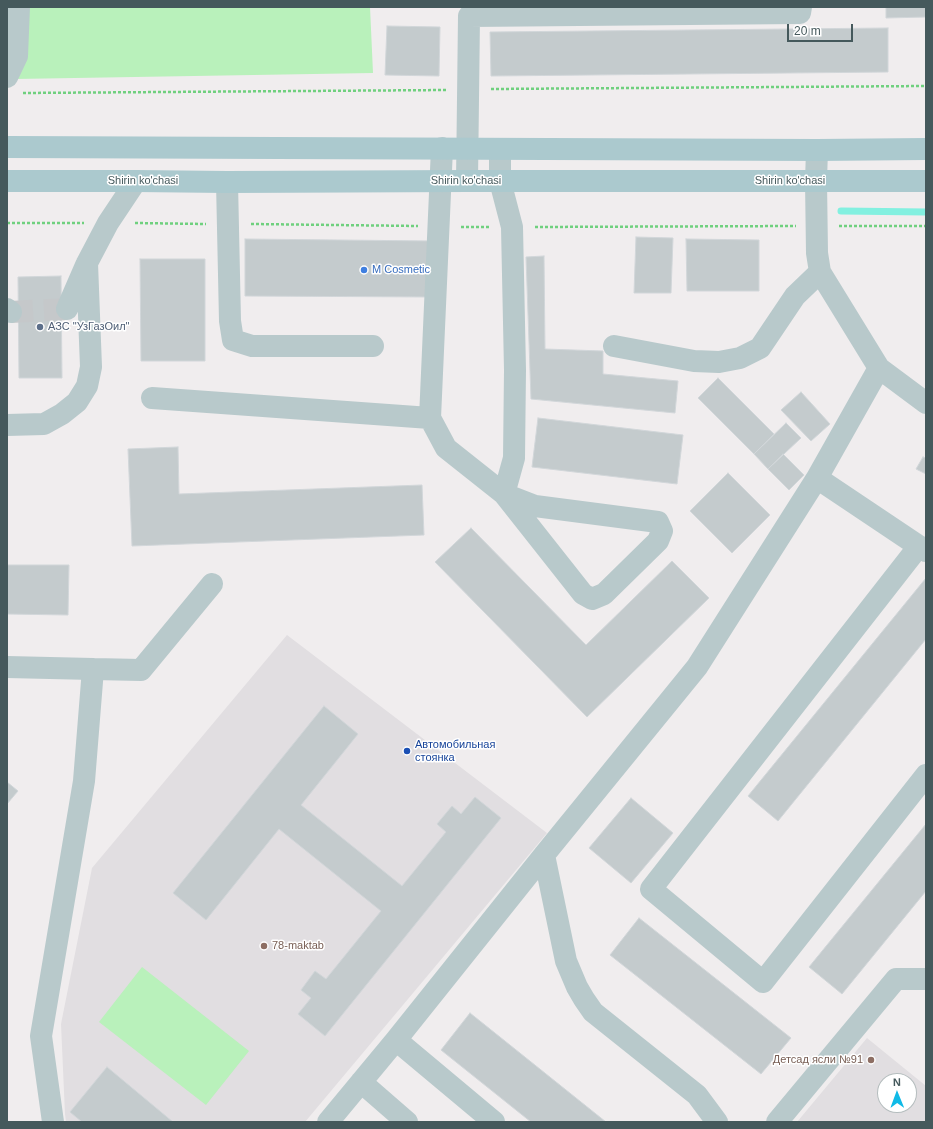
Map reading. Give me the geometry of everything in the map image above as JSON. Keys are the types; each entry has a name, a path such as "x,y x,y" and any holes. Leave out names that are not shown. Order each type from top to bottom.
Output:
{"main road":[{"path":"7,147 817,150 926,149"},
{"name":"Shirin ko'chasi","path":"7,181 926,181"}],"lane":[{"path":"7,77 17,56 19,7"},
{"path":"467,181 469,11 800,13 801,7"},
{"path":"442,148 430,418 446,448 504,494 582,594 592,599 604,594 658,541 662,531 658,522 535,506 504,494"},
{"path":"500,148 500,181 512,227 515,370 514,458 504,494"},
{"path":"817,150 817,253 820,272 879,368 926,403"},
{"path":"67,309 87,263 108,223 136,181"},
{"path":"227,182 230,321 233,340 252,346 373,346"},
{"path":"7,425 44,424 62,414 77,402 87,386 92,367 87,263"},
{"path":"614,346 694,361 719,362 740,358 760,348 795,296 820,272"},
{"path":"328,1122 697,667 817,478 879,368"},
{"path":"152,398 430,418"},
{"path":"817,478 922,549 651,889 763,982 926,775"},
{"path":"7,667 141,670 212,584"},
{"path":"53,1122 41,1036 84,780 93,669"},
{"path":"544,854 566,961 584,999 593,1012 697,1095 717,1122"},
{"path":"776,1122 896,979 926,979"},
{"path":"396,1040 494,1122"},
{"path":"361,1082 407,1122"}],"path":[{"path":"7,223 512,227 817,225 926,226"}],"shaded area":[{"name":"78-maktab","path":"287,635 547,833 305,1122 66,1122 61,1024 92,868"},
{"name":"Детсад ясли №91","path":"867,1038 910,1073 877,1073 877,1113 917,1113 917,1079 926,1086 926,1122 797,1122"}],"green space":[{"path":"29,7 370,7 373,73 15,79"},
{"path":"142,967 249,1051 206,1105 99,1022"}],"building":[{"path":"886,7 926,7 926,17 886,18"},
{"path":"387,26 440,27 439,76 385,75"},
{"path":"888,28 888,72 491,76 490,32"},
{"path":"636,237 673,238 671,293 634,293"},
{"path":"245,239 432,241 431,297 245,296"},
{"path":"686,239 759,240 759,291 687,291"},
{"path":"544,256 545,349 603,351 603,374 678,381 675,413 531,399 526,257"},
{"path":"140,259 205,259 205,361 141,361"},
{"name":"АЗС \"УзГазОил\"","path":"61,276 62,378 19,378 18,277"},
{"path":"718,378 774,434 754,454 698,398"},
{"path":"801,392 830,424 811,441 781,410"},
{"path":"538,418 683,435 677,484 532,467"},
{"path":"786,423 801,438 768,469 754,454"},
{"path":"178,447 179,494 422,485 424,535 132,546 128,449"},
{"path":"783,454 804,475 789,490 768,469"},
{"path":"923,457 926,458 926,474 916,469"},
{"path":"728,473 770,515 732,553 690,511"},
{"path":"471,528 586,645 672,561 709,598 587,717 435,562"},
{"path":"7,565 69,565 68,615 7,614"},
{"path":"926,578 926,639 778,821 748,796"},
{"path":"324,706 358,734 301,805 402,886 446,832 437,824 452,806 461,814 475,797 501,818 325,1036 298,1014 311,998 301,990 315,971 326,979 381,911 279,829 206,920 173,893"},
{"path":"7,782 18,791 7,804"},
{"path":"631,798 673,833 631,883 589,848"},
{"path":"926,824 926,891 842,994 809,967"},
{"path":"639,918 791,1038 761,1074 610,955"},
{"path":"470,1013 606,1122 531,1122 441,1050"},
{"path":"107,1067 173,1122 82,1122 70,1112"}],"waterway":[{"path":"841,211 926,212"}],"tunnel":[{"path":"11,312 67,309"}],"place":[{"name":"M Cosmetic","path":"364,270"},
{"name":"АЗС \"УзГазОил\"","path":"40,327"},
{"name":"Автомобильная стоянка","path":"407,751"},
{"name":"78-maktab","path":"264,946"},
{"name":"Детсад ясли №91","path":"871,1060"}]}
